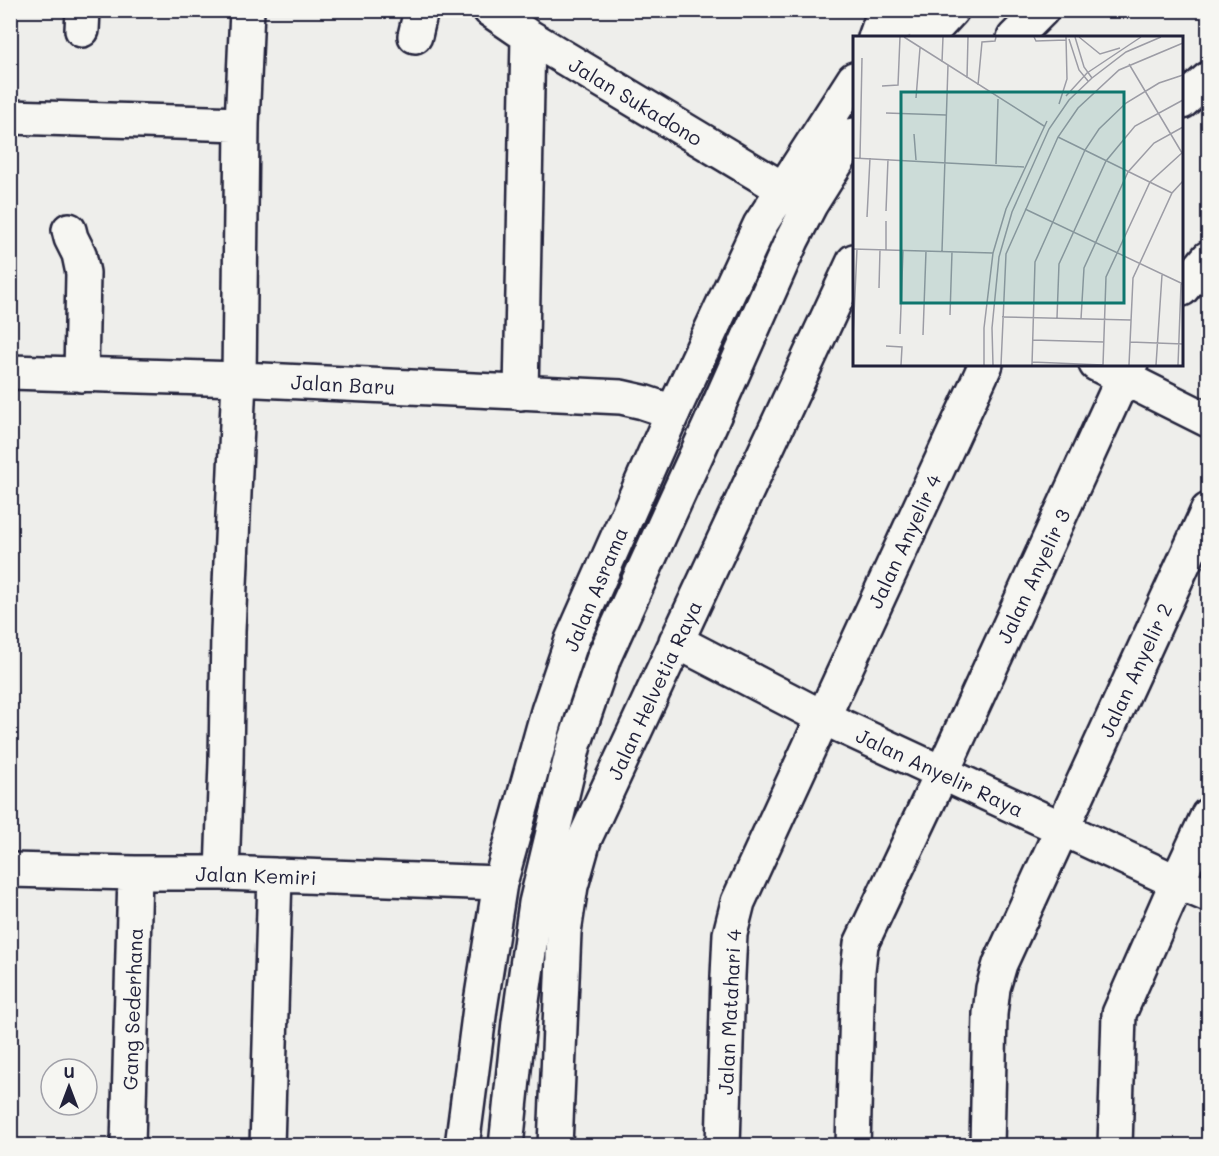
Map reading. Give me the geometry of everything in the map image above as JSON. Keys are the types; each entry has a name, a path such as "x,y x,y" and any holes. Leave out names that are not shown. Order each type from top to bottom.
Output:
{"main road":[{"path":"222,873 228,631 239,379 242,124 247,10"},
{"name":"Jalan Sukadono","path":"490,10 528,36 783,189"},
{"path":"876,36 885,10"},
{"path":"888,36 909,10"},
{"path":"928,36 952,10"},
{"path":"1016,36 1042,10"},
{"path":"521,393 528,36"},
{"path":"1183,101 1209,79"},
{"name":"Jalan Asrama","path":"462,1146 480,1008 501,883 548,711 646,404 853,82"},
{"path":"10,117 242,124"},
{"name":"Jalan Asrama","path":"506,1146 519,1022 536,903 574,745 604,657 801,222 853,138"},
{"path":"69,230 82,263 83,273 81,375"},
{"path":"1183,289 1209,258"},
{"name":"Jalan Helvetia Raya","path":"555,1146 564,932 571,886 584,840 853,265"},
{"name":"Jalan Anyelir 4","path":"822,717 985,366"},
{"path":"1117,369 1209,420"},
{"name":"Jalan Anyelir 3","path":"853,1146 858,970 861,944 942,774 1117,369"},
{"name":"Jalan Baru","path":"10,372 239,379 521,393 646,404"},
{"path":"646,404 709,427"},
{"name":"Jalan Anyelir 2","path":"987,1146 990,1014 993,988 1000,964 1209,510"},
{"name":"Jalan Anyelir Raya","path":"676,641 822,717 1061,829 1209,895"},
{"name":"Jalan Matahari 4","path":"723,1146 730,934 738,902 822,717"},
{"path":"1115,1146 1119,1014 1209,815"},
{"name":"Jalan Kemiri","path":"10,870 222,873 501,883"},
{"name":"Gang Sederhana","path":"128,1146 135,873"},
{"path":"267,1146 275,875"}]}
